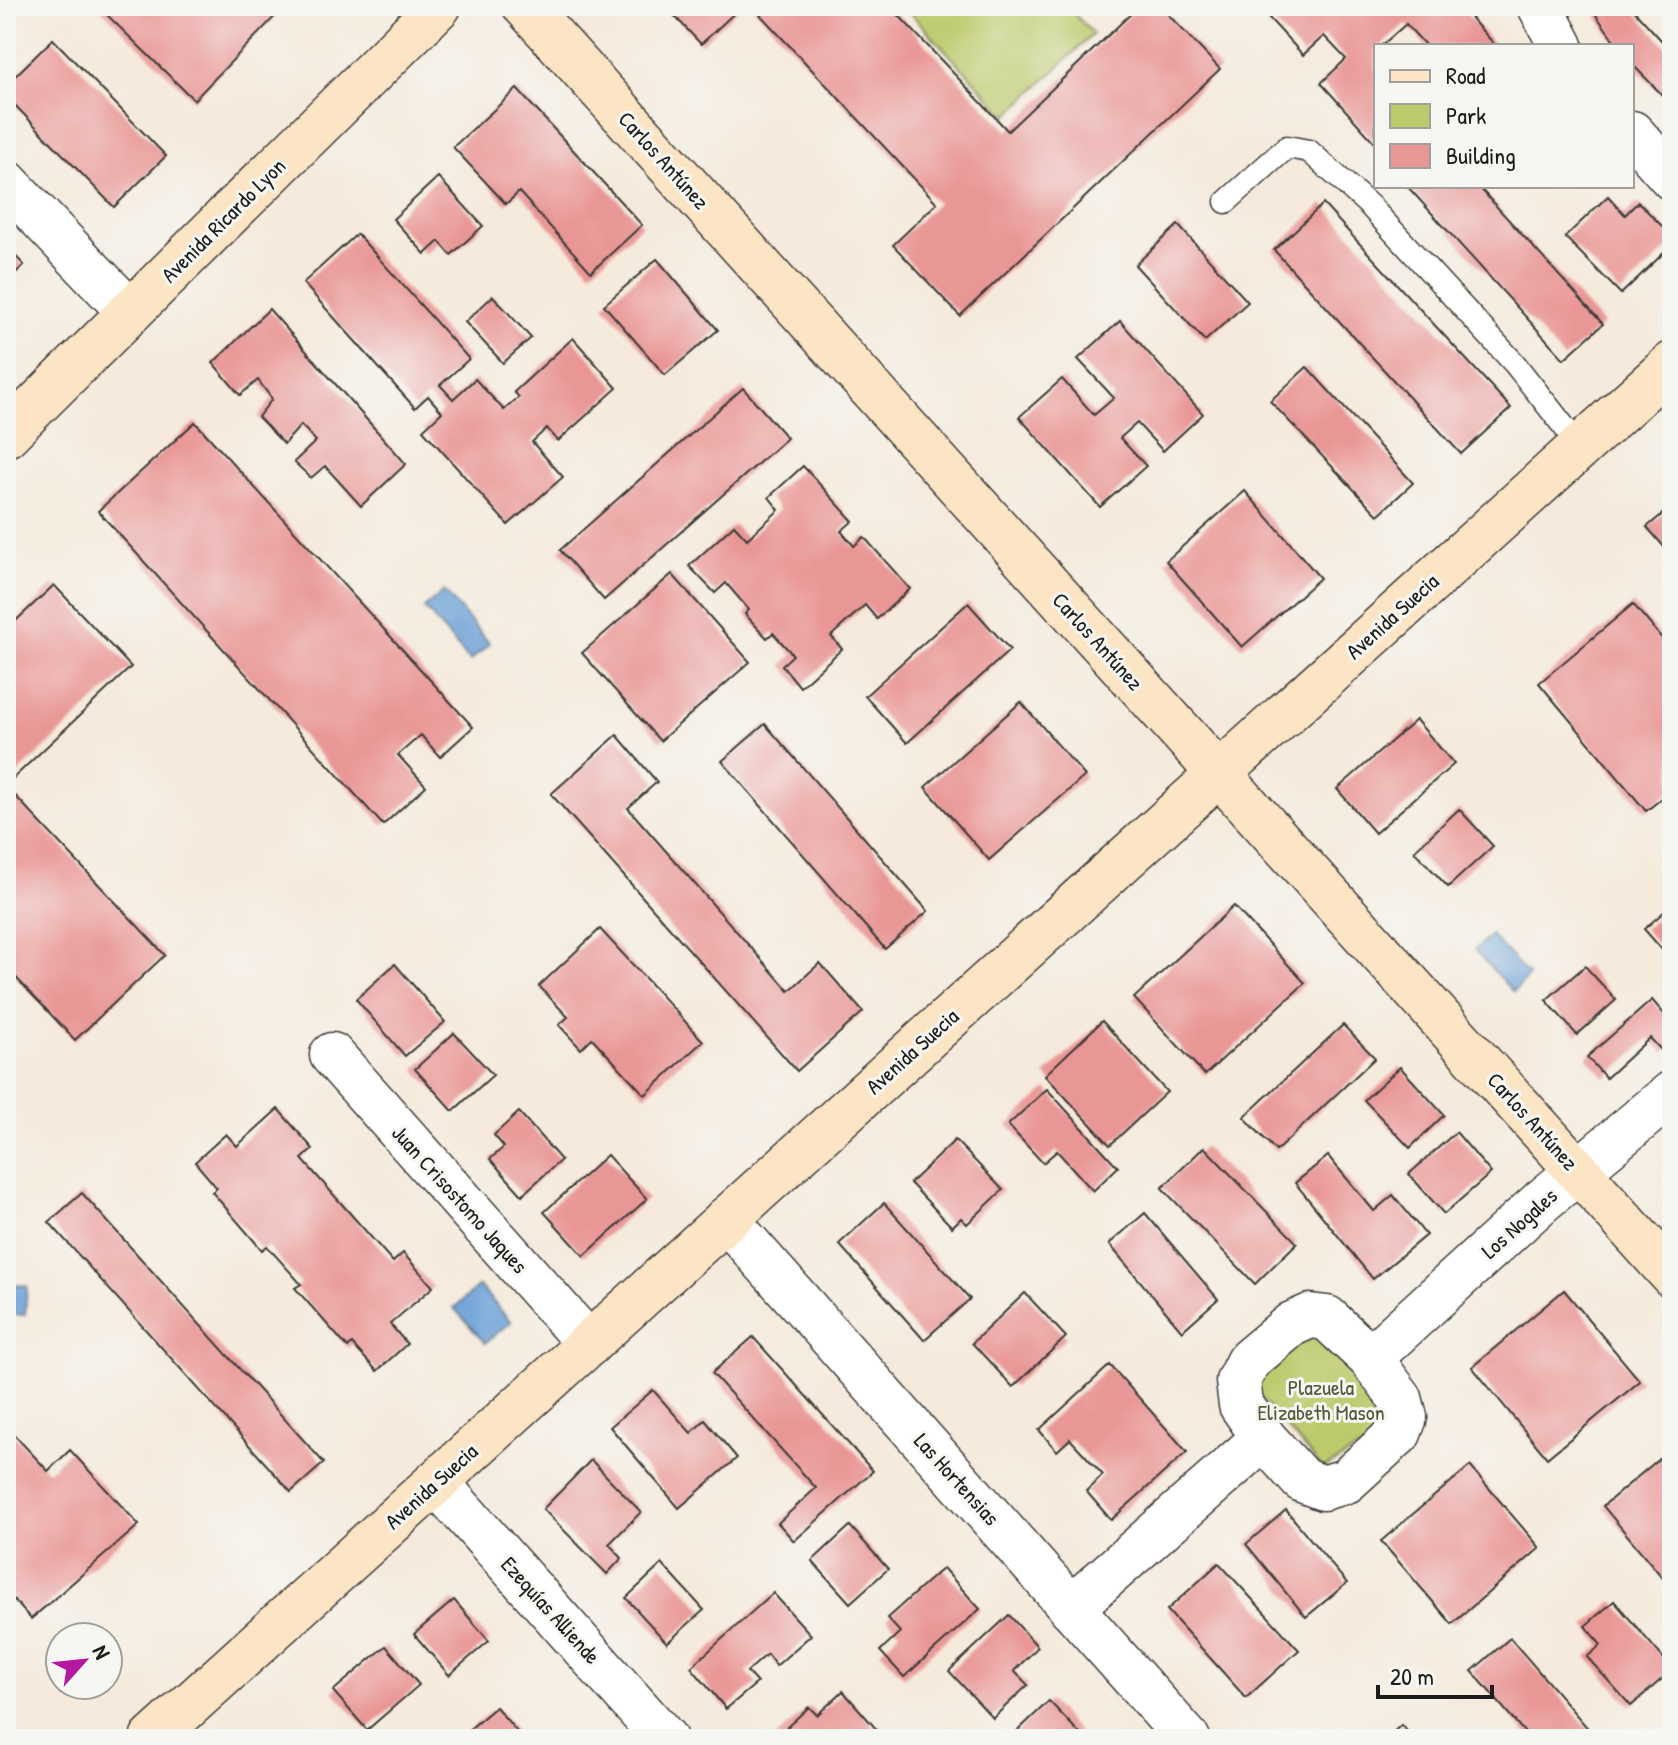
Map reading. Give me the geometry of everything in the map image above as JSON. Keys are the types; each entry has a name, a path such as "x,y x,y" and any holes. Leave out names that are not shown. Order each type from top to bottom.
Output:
{"street":[{"name":"Avenida Ricardo Lyon","path":"6,435 439,6"},
{"name":"Carlos Antúnez","path":"525,6 1672,1275"},
{"path":"1540,6 1560,44"},
{"path":"1634,135 1672,178"},
{"path":"6,182 130,312"},
{"name":"Avenida Suecia","path":"155,1738 1672,364"},
{"name":"Juan Crisostomo Jaques","path":"332,1055 589,1344"},
{"name":"Los Nogales","path":"1370,1358 1542,1201 1672,1093"},
{"name":"Las Hortensias","path":"726,1219 1188,1739"},
{"path":"1310,1316 1327,1318 1370,1358 1400,1398 1405,1417 1399,1433 1346,1481 1323,1488 1302,1480 1264,1438 1241,1405 1238,1381 1248,1361 1292,1324 1310,1316"},
{"path":"1071,1608 1264,1438"},
{"name":"Ezequías Alliende","path":"436,1482 665,1739"}],"lane":[{"path":"1226,202 1287,147 1309,151 1370,206 1515,364 1580,447"}],"green space":[{"path":"904,6 1067,6 1093,34 1007,116"},
{"name":"Plazuela Elizabeth Mason","path":"1315,1336 1329,1342 1384,1405 1384,1434 1323,1469 1257,1394 1257,1372 1300,1337"}],"water":[{"path":"444,591 490,644 470,661 424,608"},
{"path":"1491,935 1529,976 1513,992 1474,950"},
{"path":"6,1284 27,1286 25,1315 6,1314"},
{"path":"479,1286 511,1322 485,1343 454,1308"}],"building":[{"path":"98,6 285,6 194,100"},
{"path":"665,6 742,6 701,44"},
{"path":"752,6 890,6 1008,131 1139,6 1160,6 1220,69 960,316 893,245 937,203"},
{"path":"1258,6 1460,6 1494,44 1424,44 1406,24 1383,44 1374,44 1374,142 1321,83 1346,59 1324,36 1303,55"},
{"path":"1607,6 1630,6 1672,52 1672,105 1634,66 1634,44 1617,44 1596,15"},
{"path":"53,39 166,156 114,207 6,96 6,85"},
{"path":"517,89 642,225 591,272 519,192 506,204 453,147"},
{"path":"438,177 483,226 451,255 439,241 425,254 393,219"},
{"path":"1409,188 1480,188 1603,324 1564,359"},
{"path":"1608,196 1625,215 1638,202 1672,236 1672,245 1621,294 1565,237"},
{"path":"1323,204 1511,408 1461,454 1274,250"},
{"path":"1178,225 1248,302 1205,341 1135,265"},
{"path":"357,234 469,359 440,385 453,399 475,379 504,410 519,397 514,392 573,338 617,388 558,441 547,428 532,442 563,477 508,525 423,430 442,412 428,396 415,408 303,283"},
{"path":"6,246 24,265 6,282"},
{"path":"657,259 718,330 665,375 604,305"},
{"path":"493,296 531,338 503,363 465,322"},
{"path":"269,309 406,464 361,506 325,466 311,478 294,462 316,441 301,425 284,444 258,417 272,399 258,380 240,395 213,363"},
{"path":"1120,321 1203,414 1163,451 1137,423 1120,438 1146,466 1100,507 1019,417 1062,379 1094,415 1114,398 1078,359"},
{"path":"1307,367 1413,483 1378,515 1270,401"},
{"path":"743,388 787,438 604,600 560,550"},
{"path":"195,422 473,727 440,757 421,735 398,755 426,786 383,825 98,511"},
{"path":"803,466 853,521 841,531 854,546 864,537 910,589 877,619 865,605 831,636 842,649 800,687 782,665 793,655 773,633 767,638 745,614 749,610 726,583 715,593 689,566 734,525 747,539 779,510 769,497"},
{"path":"1245,491 1320,578 1242,647 1166,561"},
{"path":"1672,506 1672,556 1647,527"},
{"path":"672,574 750,662 660,741 582,653"},
{"path":"54,585 131,667 6,785 6,630"},
{"path":"968,603 1010,650 907,743 865,696"},
{"path":"1633,604 1672,650 1672,790 1646,811 1539,683"},
{"path":"1021,702 1085,776 989,860 925,787"},
{"path":"1416,720 1454,764 1375,833 1337,789"},
{"path":"765,724 928,911 885,949 722,761"},
{"path":"617,735 657,782 628,808 789,991 820,963 863,1012 797,1071 551,794"},
{"path":"6,786 165,955 75,1040 6,967"},
{"path":"1459,809 1493,846 1448,887 1414,851"},
{"path":"1672,905 1672,961 1644,929"},
{"path":"1234,906 1305,983 1205,1075 1134,998"},
{"path":"600,929 703,1041 645,1095 592,1038 581,1049 559,1025 568,1017 539,986"},
{"path":"395,964 445,1022 405,1056 356,999"},
{"path":"1585,966 1616,1000 1577,1035 1546,1000"},
{"path":"1652,1000 1672,1023 1672,1046 1664,1053 1650,1038 1606,1078 1587,1057"},
{"path":"1102,1021 1167,1092 1110,1145 1045,1075"},
{"path":"1343,1025 1375,1058 1276,1151 1244,1117"},
{"path":"454,1033 493,1075 453,1111 415,1069"},
{"path":"1400,1067 1444,1115 1410,1148 1364,1100"},
{"path":"1047,1089 1118,1167 1093,1191 1057,1151 1043,1163 1008,1125"},
{"path":"278,1109 313,1149 302,1159 393,1262 403,1253 433,1287 390,1324 407,1344 377,1371 352,1344 348,1348 295,1288 301,1284 267,1246 262,1250 212,1192 217,1188 195,1162 226,1134 237,1146"},
{"path":"519,1112 561,1160 522,1195 490,1159 504,1147 494,1135"},
{"path":"1456,1132 1491,1173 1444,1214 1409,1174"},
{"path":"955,1140 1003,1190 967,1224 961,1218 952,1227 910,1183"},
{"path":"1204,1147 1297,1243 1255,1284 1162,1188"},
{"path":"607,1155 647,1199 584,1256 544,1212"},
{"path":"1328,1156 1374,1211 1393,1195 1426,1235 1373,1279 1295,1183"},
{"path":"82,1193 324,1463 291,1492 49,1222"},
{"path":"884,1203 970,1299 924,1340 839,1244"},
{"path":"1145,1213 1218,1299 1182,1331 1109,1244"},
{"path":"1564,1290 1640,1381 1547,1458 1472,1367"},
{"path":"1025,1293 1066,1337 1013,1387 972,1343"},
{"path":"753,1337 873,1471 794,1541 778,1523 816,1488 712,1373"},
{"path":"1110,1365 1187,1452 1111,1520 1086,1491 1103,1475 1070,1439 1057,1451 1039,1430"},
{"path":"653,1390 691,1433 705,1420 737,1458 679,1508 610,1427"},
{"path":"6,1426 48,1471 70,1450 139,1525 31,1619 6,1591"},
{"path":"1672,1448 1672,1589 1603,1506"},
{"path":"591,1460 641,1512 609,1544 622,1558 607,1574 543,1509"},
{"path":"1470,1466 1540,1548 1452,1624 1381,1541"},
{"path":"1286,1510 1347,1583 1306,1617 1246,1544"},
{"path":"850,1526 888,1569 850,1603 812,1561"},
{"path":"1219,1563 1299,1650 1246,1698 1167,1610"},
{"path":"662,1564 704,1610 667,1643 626,1598"},
{"path":"943,1568 980,1609 904,1677 880,1651 900,1632 887,1618"},
{"path":"773,1593 811,1635 776,1666 767,1654 747,1672 757,1683 726,1709 691,1667"},
{"path":"454,1600 489,1641 449,1675 414,1634"},
{"path":"1614,1601 1672,1668 1631,1706 1587,1657 1601,1645 1585,1626"},
{"path":"1009,1615 1038,1647 1014,1671 1028,1685 993,1718 949,1671"},
{"path":"1510,1638 1597,1739 1530,1739 1472,1671"},
{"path":"386,1646 419,1685 367,1730 333,1691"},
{"path":"843,1691 885,1739 774,1739 809,1707 817,1715"},
{"path":"1049,1701 1085,1739 1009,1739"},
{"path":"496,1707 523,1739 470,1739 465,1733"},
{"path":"1401,1725 1415,1739 1386,1739"}]}
